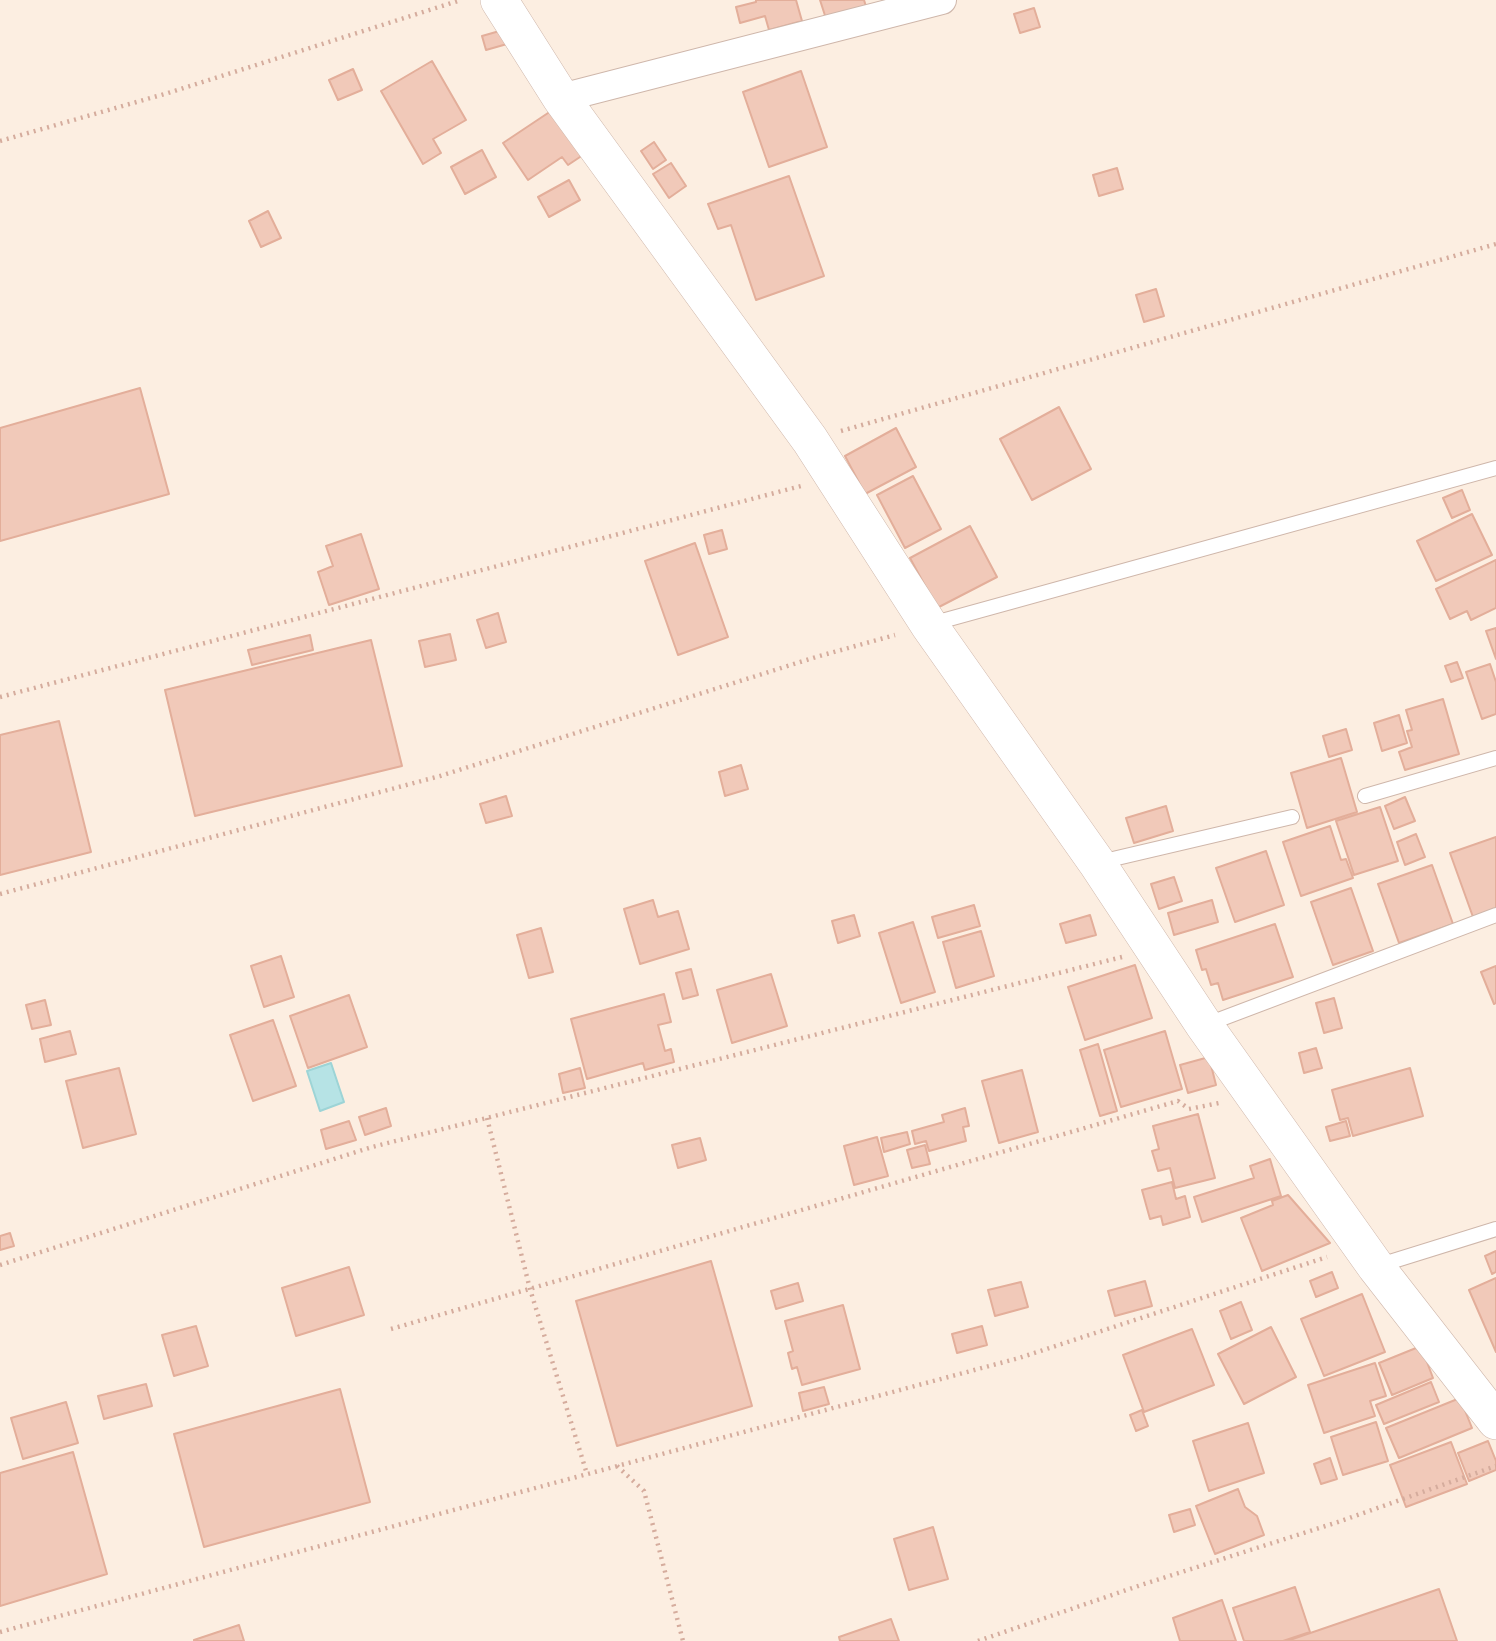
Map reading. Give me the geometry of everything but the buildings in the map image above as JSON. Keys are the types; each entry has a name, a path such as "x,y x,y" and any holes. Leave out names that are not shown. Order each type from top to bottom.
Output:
{"street":[{"path":"499,0 561,98 810,440 929,625 1097,863 1204,1025 1369,1256 1496,1420"},
{"path":"561,98 942,0"}],"lane":[{"path":"929,625 1496,468"},
{"path":"1365,796 1496,758"},
{"path":"1097,863 1292,817"},
{"path":"1204,1025 1496,915"},
{"path":"1369,1256 1496,1229"}],"path":[{"path":"0,141 168,93 461,0"},
{"path":"810,440 1496,244"},
{"path":"0,697 832,477"},
{"path":"0,894 440,776 803,661 929,625"},
{"path":"0,1265 372,1147 1153,948"},
{"path":"391,1329 1178,1101 1189,1110 1254,1096"},
{"path":"487,1118 530,1289 587,1474"},
{"path":"0,1632 1019,1358 1369,1256"},
{"path":"617,1466 644,1491 683,1641"},
{"path":"978,1641 1338,1522 1496,1466"}],"water":[{"path":"331,1063 344,1102 320,1111 307,1071"}]}
